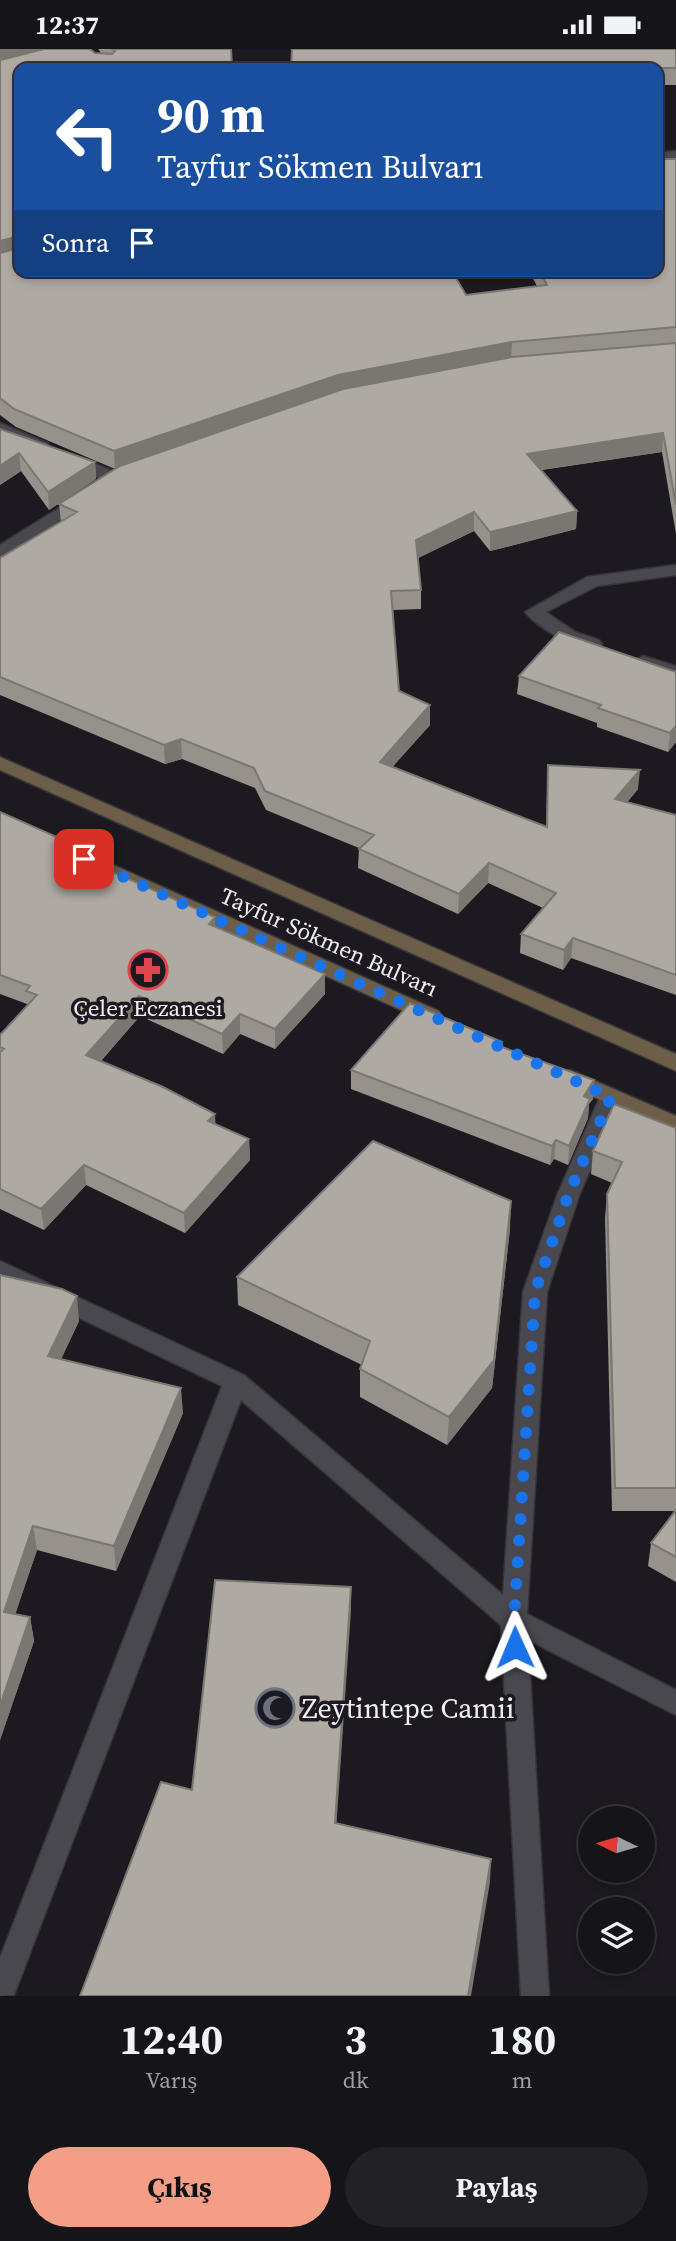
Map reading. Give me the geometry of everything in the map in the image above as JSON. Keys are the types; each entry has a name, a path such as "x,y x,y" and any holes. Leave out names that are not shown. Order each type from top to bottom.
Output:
{"main road":[{"name":"Tayfur Sökmen Bulvarı","path":"0,763 676,1063"},
{"name":"Tayfur Sökmen Bulvarı","path":"3,826 448,1023"},
{"path":"548,1068 676,1125"}],"street":[{"path":"0,428 120,476 0,553"},
{"path":"605,648 569,636 534,612 593,581 676,570"},
{"path":"628,656 676,672"},
{"path":"535,1996 514,1620 535,1292 569,1193 611,1097"},
{"path":"0,1270 236,1382 514,1620 676,1703"},
{"path":"0,1995 236,1382"}],"building":[{"path":"44,49 90,49 95,53 112,54 115,51 112,49 231,49 232,63 14,63 14,237 0,241 0,60"},
{"path":"292,49 676,49 676,68 663,68 663,63 291,63"},
{"path":"663,159 676,159 676,327 512,342 338,375 114,451 14,409 0,398 0,253 14,249 14,277 456,277 466,295 547,285 543,277 663,277"},
{"path":"676,343 676,505 663,433 527,454 577,511 490,532 474,512 416,540 421,590 391,591 399,691 430,705 380,762 547,827 548,765 640,770 615,799 676,815 676,975 573,938 564,950 521,934 556,893 489,863 459,894 359,849 374,835 265,791 254,768 181,739 164,745 0,677 0,558 77,512 59,504 120,466 343,389 512,357"},
{"path":"0,429 95,462 48,492 19,453 0,466"},
{"path":"559,632 676,672 676,726 670,733 519,676"},
{"path":"0,812 68,842 60,849 215,917 209,924 325,974 275,1029 240,1014 222,1034 139,996 86,1055 163,1087 215,1114 208,1121 249,1139 184,1213 84,1165 41,1209 0,1189 0,1052 4,1049 0,1047 0,1035 37,995 26,991 30,986 0,975"},
{"path":"410,1003 502,1042 499,1046 594,1080 584,1096 590,1099 569,1146 556,1140 552,1146 351,1070"},
{"path":"614,1104 676,1128 676,1488 615,1488 607,1194 622,1162 593,1151"},
{"path":"373,1141 511,1201 494,1360 449,1417 360,1369 370,1341 237,1277"},
{"path":"0,1275 62,1289 77,1296 48,1356 181,1388 114,1546 33,1526 4,1612 30,1617 0,1706"},
{"path":"676,1510 676,1557 651,1543"},
{"path":"215,1580 351,1587 335,1823 491,1859 468,1996 80,1996 161,1782 192,1790"}],"place":[{"name":"Çeler Eczanesi","path":"148,970"},
{"name":"Zeytintepe Camii","path":"275,1708"}],"route":[{"path":"84,859 611,1097 569,1193 535,1292 514,1620 515,1647"}]}
